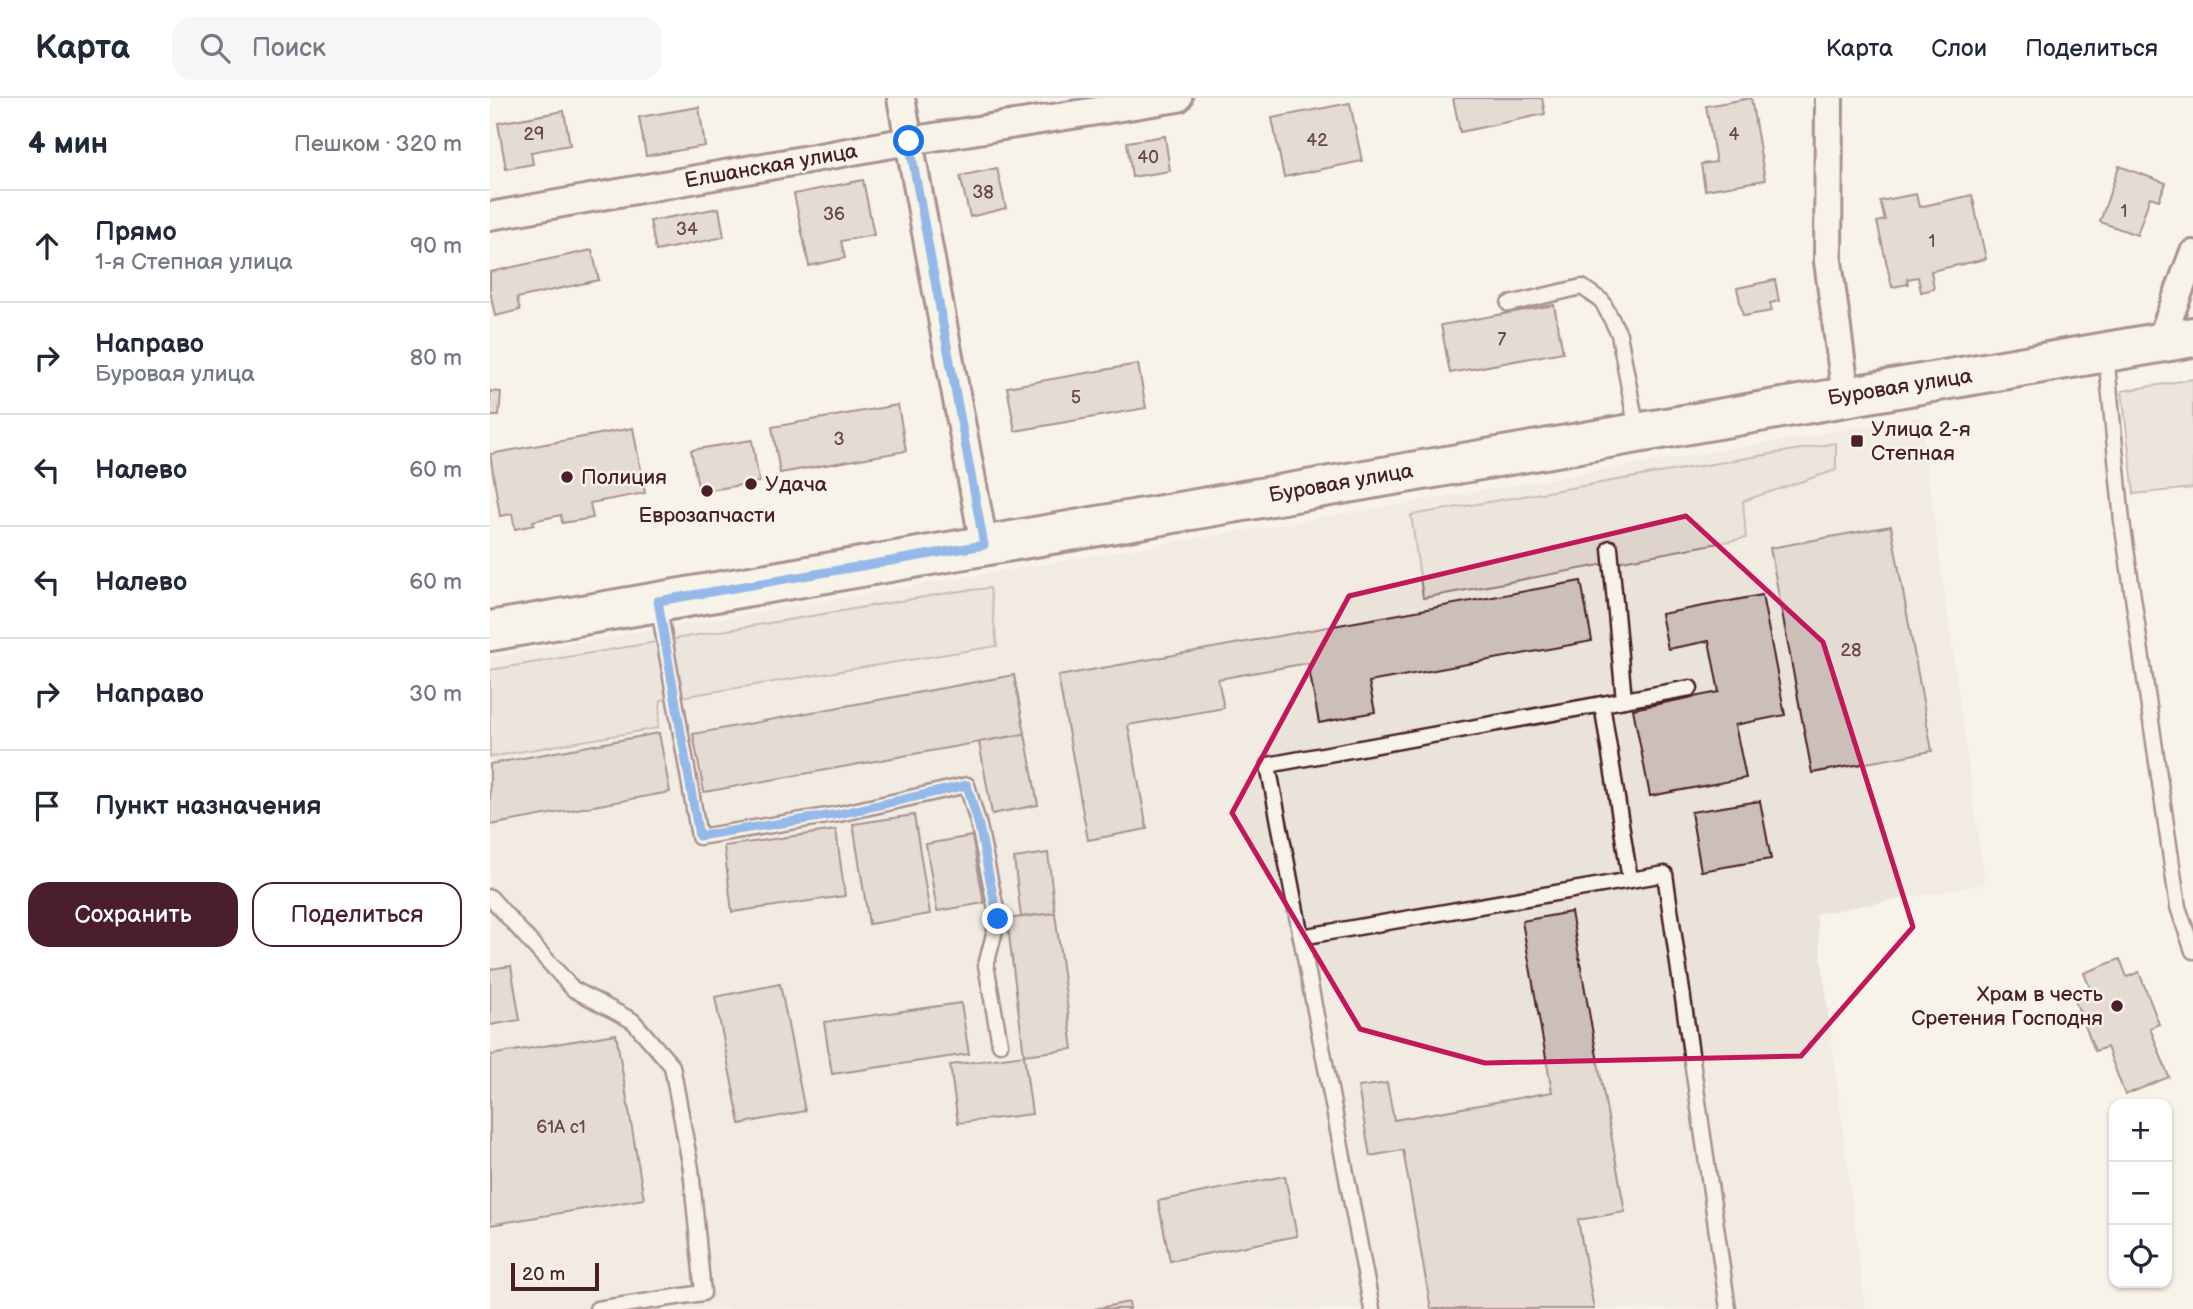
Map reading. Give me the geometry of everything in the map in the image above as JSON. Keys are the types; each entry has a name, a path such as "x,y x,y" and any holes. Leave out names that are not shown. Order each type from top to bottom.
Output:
{"main road":[{"name":"Буровая улица","path":"490,631 2176,339"}],"street":[{"path":"901,98 984,545"},
{"name":"Елшанская улица","path":"490,216 909,141 1178,98"},
{"path":"1829,98 1828,261 1846,396"},
{"path":"2176,339 2193,254"}],"lane":[{"path":"1509,304 1582,287 1602,301 1619,334 1637,432"},
{"path":"2106,352 2122,521 2162,797 2178,907 2193,951"},
{"path":"1610,548 1624,700"},
{"path":"658,601 699,836 839,814 967,785 979,826 998,919 986,964 1000,1044"},
{"path":"1372,1309 1268,765 1690,688"},
{"path":"1602,704 1630,880"},
{"path":"1301,937 1665,874 1728,1309"},
{"path":"490,897 573,989 633,1021 672,1066 691,1169 703,1293 597,1309"}],"highlighted area":[{"path":"1686,516 1823,642 1913,927 1801,1056 1485,1063 1360,1029 1232,813 1349,596"}],"shaded area":[{"path":"2193,379 2193,488 2134,494 2122,391"},
{"path":"1920,417 1985,884 1816,914 1865,1309 490,1309 490,657"},
{"path":"1836,443 1836,470 1743,501 1746,538 1423,598 1411,515"},
{"path":"990,588 997,646 661,700 658,728 490,757 490,670"}],"building":[{"path":"1453,98 1542,98 1545,114 1460,132"},
{"path":"1751,98 1765,180 1705,190 1701,164 1716,162 1706,106"},
{"path":"1350,103 1362,161 1284,177 1272,118"},
{"path":"699,107 705,146 646,156 639,117"},
{"path":"564,111 570,145 531,152 533,164 506,169 498,123"},
{"path":"1165,136 1170,171 1132,177 1127,142"},
{"path":"2119,166 2166,183 2159,200 2150,197 2137,235 2100,222"},
{"path":"997,168 1006,208 970,217 960,176"},
{"path":"863,180 874,235 841,241 845,258 809,266 794,194"},
{"path":"1916,194 1919,207 1972,195 1986,259 1931,271 1934,289 1921,292 1918,277 1907,279 1908,284 1892,287 1877,222 1885,220 1880,201"},
{"path":"719,208 724,237 656,251 650,221"},
{"path":"592,250 599,280 517,298 520,310 495,316 490,291 490,272"},
{"path":"1775,280 1779,301 1770,303 1772,311 1743,316 1737,288"},
{"path":"1554,305 1563,352 1450,373 1441,325"},
{"path":"1138,364 1146,408 1015,431 1007,387"},
{"path":"490,391 501,392 499,416 490,416"},
{"path":"898,405 906,451 780,473 772,427"},
{"name":"Полиция","path":"633,428 645,493 590,503 593,518 562,523 561,515 533,521 534,525 515,529 512,514 500,516 490,454"},
{"path":"752,440 759,482 699,492 691,450"},
{"path":"1891,526 1932,751 1812,773 1770,548"},
{"path":"1581,581 1592,641 1369,682 1375,712 1319,723 1308,663 1218,679 1224,708 1128,725 1147,829 1088,840 1058,676"},
{"path":"1762,595 1785,715 1735,725 1746,778 1650,796 1633,709 1719,692 1709,641 1668,649 1661,614"},
{"path":"1014,675 1025,734 704,792 693,734"},
{"path":"659,733 670,792 490,825 490,764"},
{"path":"1025,734 1038,805 992,814 979,742"},
{"path":"1760,801 1771,859 1701,871 1691,812"},
{"path":"914,815 930,914 869,924 853,824"},
{"path":"836,830 845,896 732,912 724,846"},
{"path":"972,836 984,903 937,911 926,844"},
{"path":"1048,853 1055,913 1021,917 1014,858"},
{"path":"1571,912 1625,1212 1578,1220 1594,1309 1431,1309 1403,1150 1370,1156 1358,1087 1387,1083 1394,1120 1552,1092 1522,921"},
{"path":"1055,913 1073,1049 1024,1055 1007,919"},
{"path":"2120,959 2127,977 2139,972 2159,1024 2150,1028 2169,1077 2125,1095 2107,1047 2095,1051 2074,998 2091,991 2084,973"},
{"path":"511,966 520,1020 490,1025 490,969"},
{"path":"780,984 805,1111 740,1124 715,997"},
{"path":"961,1003 969,1054 832,1074 824,1022"},
{"path":"616,1034 644,1199 490,1225 490,1055"},
{"path":"1024,1055 1032,1114 958,1123 950,1065"},
{"path":"1285,1176 1297,1236 1170,1261 1158,1201"},
{"path":"1129,1302 1130,1309 1094,1309"}],"place":[{"name":"Улица 2-я Степная","path":"1857,441"},
{"name":"Полиция","path":"567,477"},
{"name":"Удача","path":"751,484"},
{"name":"Еврозапчасти","path":"707,491"},
{"name":"Храм в честь Сретения Господня","path":"2117,1006"}],"route":[{"path":"909,141 984,545 658,601 699,836 839,814 967,785 979,826 998,919"}]}
